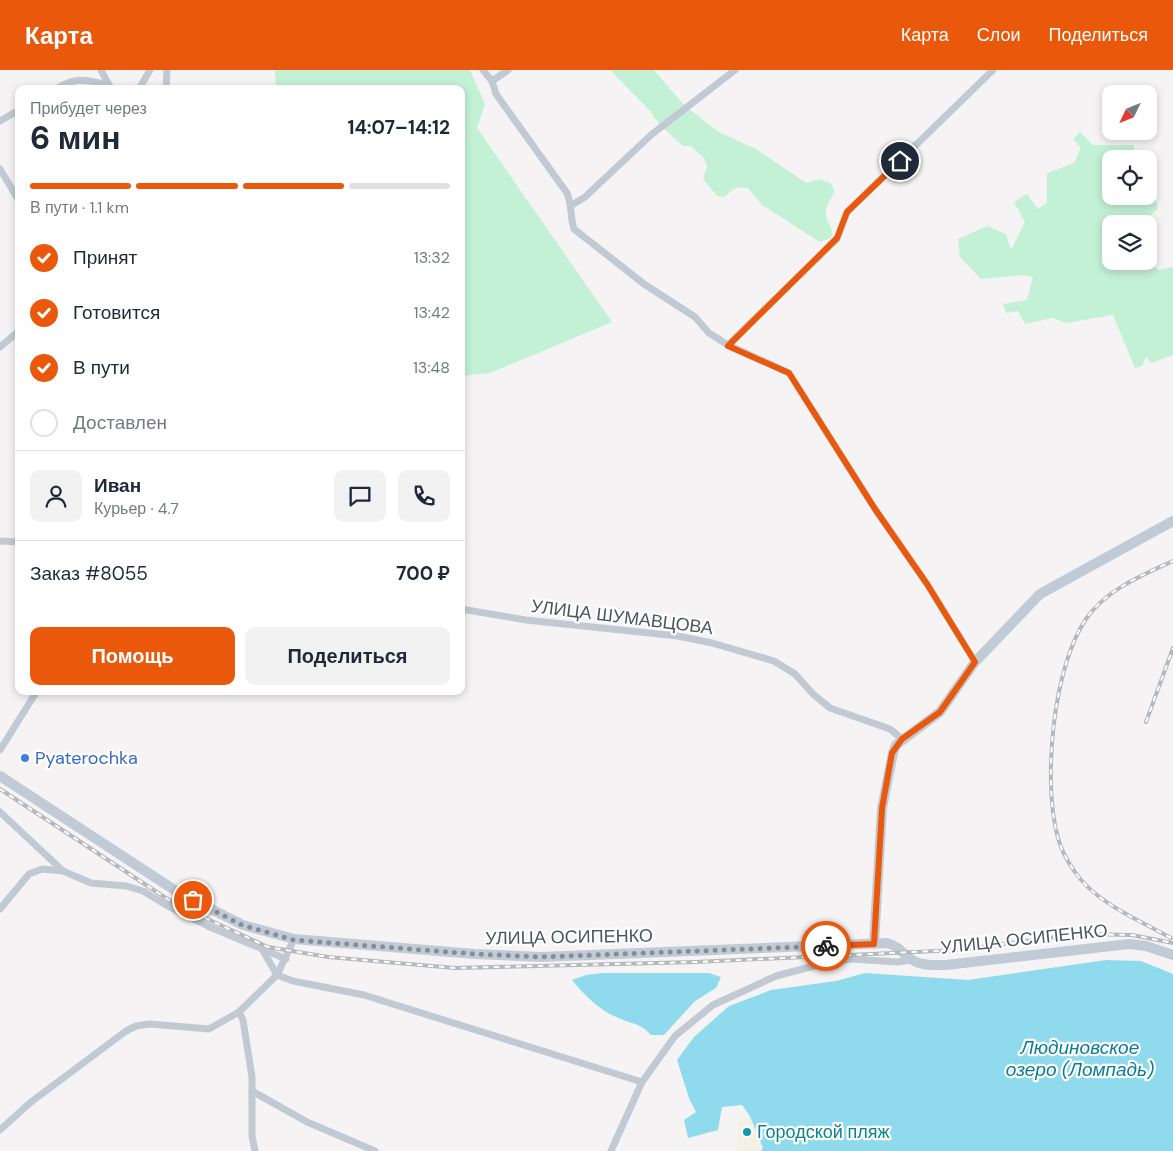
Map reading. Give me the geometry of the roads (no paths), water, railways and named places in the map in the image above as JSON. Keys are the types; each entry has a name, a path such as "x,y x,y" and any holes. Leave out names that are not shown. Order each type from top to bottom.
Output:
{"street":[{"path":"101,70 110,85"},
{"path":"141,85 150,70"},
{"path":"166,85 167,70"},
{"path":"483,70 492,81 496,94 567,193 572,205 571,218 574,229 644,284 695,317 708,333 728,346 789,373 875,509 927,584 975,662"},
{"path":"492,81 508,70"},
{"path":"572,205 585,197 651,135 735,70"},
{"path":"728,346 837,238 847,212 993,70"},
{"path":"63,85 82,79 104,85"},
{"path":"0,121 15,112"},
{"path":"0,169 15,194"},
{"path":"0,347 15,334"},
{"path":"874,944 882,808 892,753 902,739 940,712 975,662 1040,594 1173,521"},
{"path":"0,541 15,542"},
{"name":"УЛИЦА ШУМАВЦОВА","path":"465,610 526,620 678,636 712,643 774,661 794,674 830,708 890,729 902,739"},
{"path":"0,750 34,695"},
{"name":"УЛИЦА ОСИПЕНКО","path":"0,776 179,893 242,925 294,940 475,954 541,957 874,944 898,946 912,960 920,963 946,965 1129,944 1146,946 1173,955"},
{"path":"0,812 63,871"},
{"path":"0,909 29,874 42,869 63,871 91,883 126,886 142,891 168,906 286,959"},
{"path":"0,1130 31,1102 126,1031 136,1026 150,1024 209,1030 239,1012 277,974 294,940"},
{"path":"262,949 277,974 294,981 364,995 642,1082"},
{"path":"611,1151 642,1082 675,1036 713,1004 776,976 833,961 852,959 897,962 912,960"},
{"path":"239,1012 243,1020 252,1091 252,1136 255,1151"},
{"path":"252,1091 308,1122 376,1151"}],"water":[{"name":"Людиновское озеро (Ломпадь)","path":"1106,960 1141,961 1173,974 1173,1151 761,1151 763,1148 750,1116 742,1105 722,1107 718,1130 688,1138 684,1120 696,1112 689,1098 677,1060 694,1037 729,1006 771,990 836,981 865,973 968,980"},
{"path":"602,973 709,973 721,977 716,988 695,1001 664,1035 651,1035 640,1026 613,1016 600,1008 572,980 586,975"}],"railway":[{"path":"1171,938 1106,902 1084,883 1069,863 1058,839 1053,811 1051,754 1059,694 1066,665 1075,640 1086,619 1104,600 1125,584 1173,561"},
{"path":"1146,722 1173,648"},
{"path":"0,789 175,904 268,947 328,957 455,968 695,962 958,950 1079,934 1132,935 1173,943"}],"place":[{"name":"Pyaterochka","path":"25,758"},
{"name":"Городской пляж","path":"747,1132"}]}
